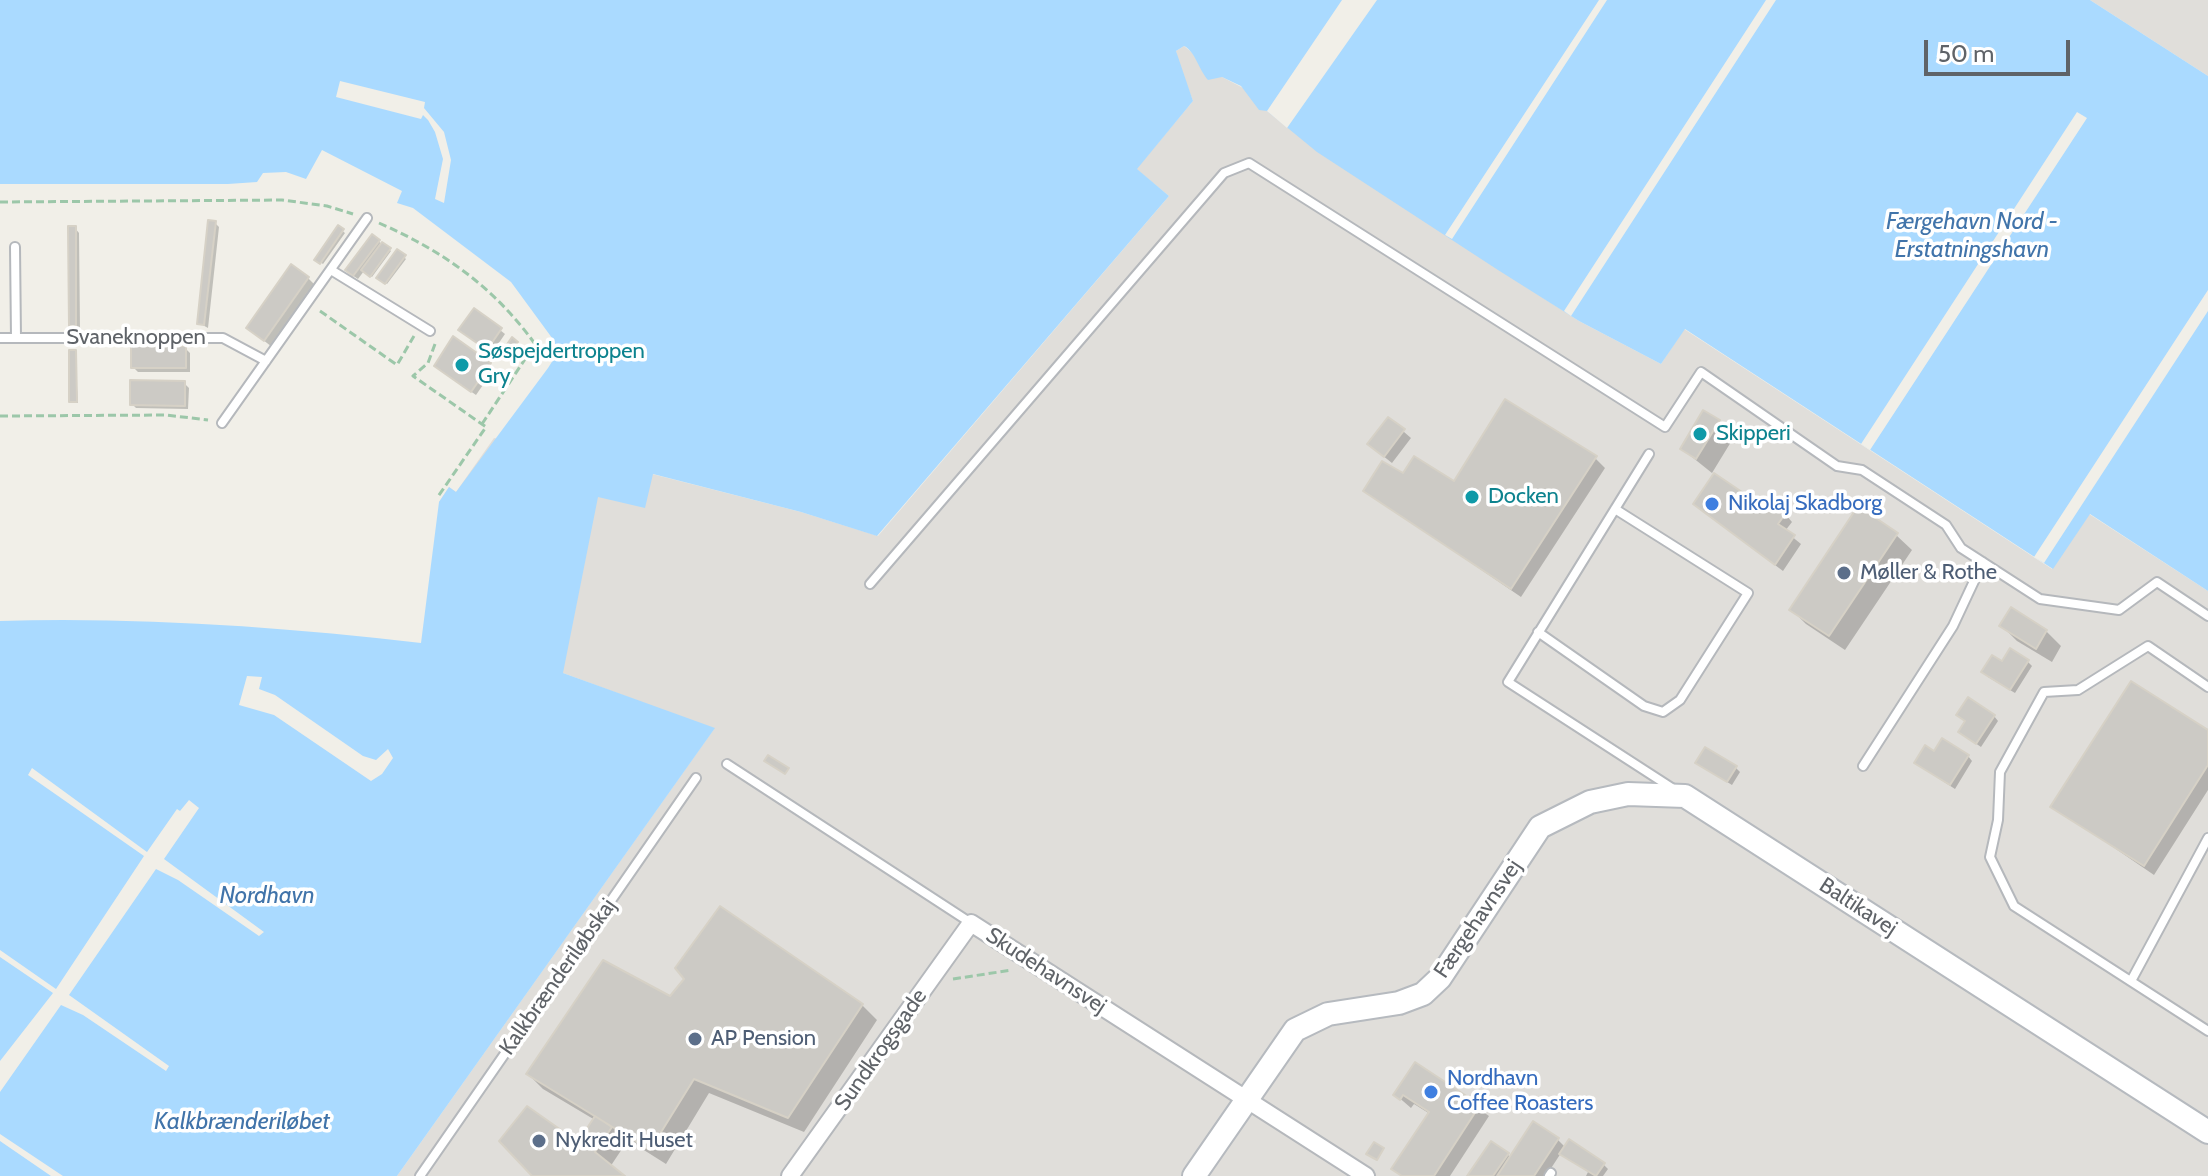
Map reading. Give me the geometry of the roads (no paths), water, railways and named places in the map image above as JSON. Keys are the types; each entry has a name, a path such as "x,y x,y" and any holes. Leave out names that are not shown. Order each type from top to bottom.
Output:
{"street":[{"name":"Færgehavnsvej","path":"1194,1176 1295,1030 1328,1014 1399,1003 1423,994 1440,978 1540,827 1590,802 1628,794 1685,796"},
{"name":"Baltikavej","path":"1685,796 2208,1132"},
{"name":"Skudehavnsvej","path":"971,923 1366,1176"},
{"name":"Sundkrogsgade","path":"790,1176 971,923"}],"lane":[{"path":"870,584 1224,173 1249,163 1665,427 1701,372 1837,466 1862,470 1946,525 1961,548 2040,599 2119,610 2157,582 2208,616"},
{"path":"222,423 367,218"},
{"path":"15,247 16,338"},
{"path":"331,270 430,331"},
{"name":"Svaneknoppen","path":"0,338 223,338 266,361"},
{"path":"1615,509 1748,593 1680,700 1663,712 1644,706 1538,632 1649,454"},
{"path":"1863,766 1953,626 1983,562"},
{"name":"Baltikavej","path":"1538,632 1508,682 1685,796"},
{"path":"2208,687 2148,646 2078,690 2044,692 2000,772 1998,820 1990,857 2014,906 2208,1031"},
{"name":"Skudehavnsvej","path":"727,764 971,923"},
{"name":"Kalkbrænderiløbskaj","path":"420,1176 696,778"},
{"path":"2131,981 2208,838"}],"water":[{"path":"0,0 2090,0 2208,76 2208,591 2090,514 2053,569 1685,329 1661,364 1579,321 1317,152 1267,111 1259,110 1241,86 1222,77 1208,80 1184,46 1176,51 1193,101 1137,169 1169,196 877,536 801,512 653,474 645,508 598,497 563,673 715,728 397,1176 0,1176 0,621 106,620 211,624 421,643 439,502 449,487 456,492 548,368 555,357 555,342 511,282 413,208 397,203 402,191 322,150 306,179 286,172 263,173 257,182 228,184 0,184"}],"place":[{"name":"Søspejdertroppen Gry","path":"462,365"},
{"name":"Skipperi","path":"1700,434"},
{"name":"Docken","path":"1472,497"},
{"name":"Nikolaj Skadborg","path":"1712,504"},
{"name":"Møller & Rothe","path":"1844,573"},
{"name":"AP Pension","path":"695,1039"},
{"name":"Nordhavn Coffee Roasters","path":"1431,1092"},
{"name":"Nykredit Huset","path":"539,1141"}],"water label":[{"name":"Færgehavn Nord - Erstatningshavn","path":"1972,236"},
{"name":"Nordhavn","path":"267,896"},
{"name":"Kalkbrænderiløbet","path":"242,1122"}]}
